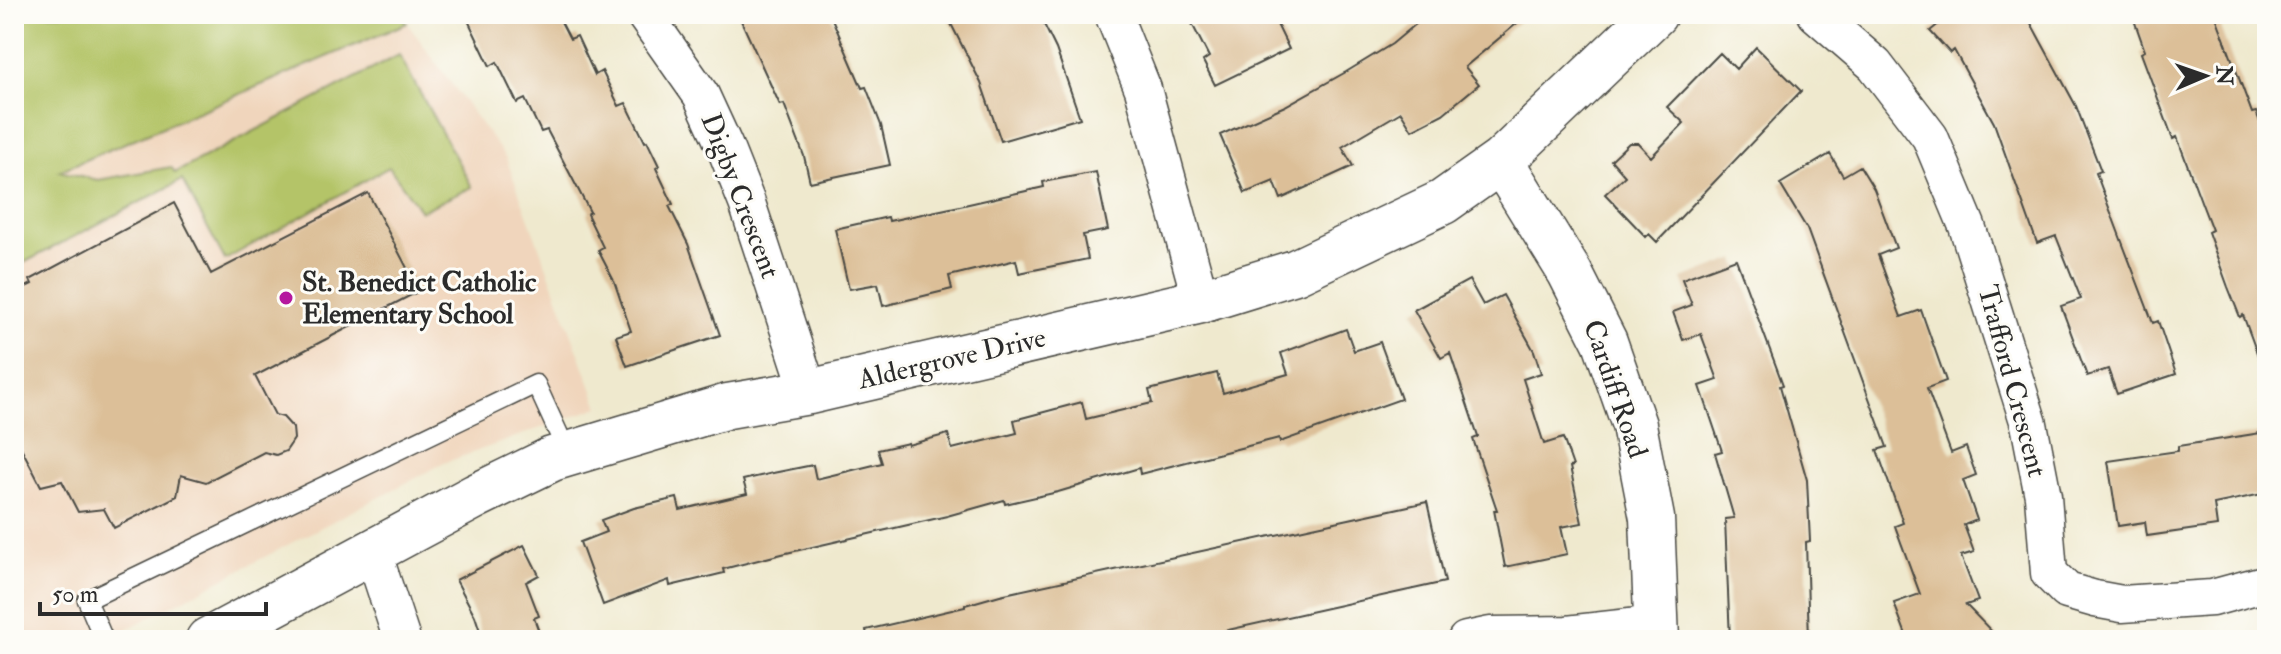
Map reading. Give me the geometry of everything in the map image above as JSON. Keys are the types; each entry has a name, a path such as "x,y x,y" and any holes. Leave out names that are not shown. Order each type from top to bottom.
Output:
{"street":[{"name":"Digby Crescent","path":"644,14 701,95 724,145 747,203 809,392"},
{"path":"1113,14 1143,89 1201,301"},
{"name":"Aldergrove Drive","path":"208,640 476,496 552,459 728,406 809,392 1201,301 1295,272 1443,202 1501,161 1655,14"},
{"name":"Trafford Crescent","path":"1816,14 1875,65 1930,137 1967,226 2029,424 2043,496 2049,573 2067,591 2122,604 2212,598 2267,583"},
{"name":"Cardiff Road","path":"1501,161 1570,273 1605,342 1634,425 1652,518 1657,632"},
{"path":"373,552 402,640"},
{"path":"1466,640 1490,635 1657,632"}],"lane":[{"path":"104,640 87,600 536,384 568,454"}],"shaded area":[{"name":"St. Benedict Catholic Elementary School","path":"407,23 506,158 599,407 444,463 106,640 14,640 14,189"}],"green space":[{"path":"14,14 400,14 407,23 59,171 98,180 171,167 175,173 399,55 472,187 421,211 389,167 225,260 182,180 14,268"}],"building":[{"path":"465,14 557,14 570,39 577,36 595,75 602,71 619,106 626,103 659,166 656,168 673,204 669,206 688,244 720,335 627,366 616,336 631,331 614,281 598,250 603,247 587,214 590,212 547,130 541,132 525,99 517,103 497,62 490,66"},
{"path":"738,14 830,14 862,88 866,87 881,125 890,165 810,182 804,156 784,104 780,105"},
{"path":"946,14 1039,14 1056,49 1080,118 1001,141 981,83"},
{"path":"1187,14 1272,14 1289,49 1215,85 1203,61 1209,57"},
{"path":"1428,14 1528,14 1465,67 1479,84 1443,114 1412,130 1401,112 1342,147 1353,166 1281,199 1274,181 1245,193 1220,135 1285,106 1346,72 1392,44"},
{"path":"1951,14 2026,14 2076,106 2101,171 2096,173 2153,323 2158,321 2176,374 2117,394 2108,369 2087,376 2061,306 2081,299 2056,236 2037,243 1994,123 1954,50 1950,53 1930,31"},
{"path":"2132,14 2215,14 2252,113 2256,112 2267,140 2267,372 2264,372 2243,315 2240,317 2228,287 2208,232 2212,230 2141,53 2145,51"},
{"path":"1756,47 1801,91 1657,242 1649,234 1646,237 1605,194 1625,176 1611,160 1629,143 1638,143 1651,157 1684,123 1667,107 1720,53 1736,69"},
{"path":"1830,154 1843,176 1860,166 1874,189 1896,248 1878,255 1901,317 1921,310 1946,381 1927,388 1951,453 1966,447 1976,475 1963,480 1977,520 1964,525 1974,552 1961,556 1978,601 1966,605 2000,640 1908,640 1894,603 1920,594 1895,526 1903,523 1877,450 1887,447 1807,229 1780,184"},
{"path":"1096,172 1108,230 1083,235 1088,259 1019,273 1016,260 949,276 952,289 883,306 878,284 849,289 835,229 960,206 1044,187 1043,182"},
{"path":"368,193 419,291 255,376 275,415 283,417 293,428 294,439 286,451 276,455 264,452 206,482 181,475 177,496 114,528 104,509 78,512 62,481 41,486 14,434 14,293 32,284 30,280 174,203 211,274"},
{"path":"1736,259 1783,385 1780,386 1807,480 1809,640 1730,640 1725,519 1734,518 1715,453 1722,451 1700,386 1718,380 1701,334 1683,340 1673,312 1692,305 1682,279"},
{"path":"1469,280 1483,305 1503,295 1534,351 1541,373 1523,379 1544,444 1563,438 1573,466 1570,467 1582,523 1561,527 1567,554 1505,567 1494,510 1497,510 1473,439 1478,437 1450,353 1441,358 1414,310"},
{"path":"1346,329 1354,351 1380,342 1401,399 1280,442 1279,438 1140,474 1139,468 1058,492 1005,504 1004,500 782,554 670,586 669,580 603,605 580,542 606,532 601,520 634,508 677,498 680,510 747,494 743,480 773,473 813,465 816,479 882,463 878,450 948,434 952,449 1017,433 1014,420 1082,402 1086,419 1152,403 1149,390 1217,373 1223,393 1288,374 1281,353"},
{"path":"2267,432 2267,493 2214,504 2217,526 2147,536 2145,522 2118,526 2108,461 2178,451 2178,446"},
{"path":"1427,502 1445,582 1183,640 868,640 866,630 965,607 1000,595"},
{"path":"524,545 539,575 526,582 539,616 534,618 542,640 483,640 475,616 456,580"}],"place":[{"name":"St. Benedict Catholic Elementary School","path":"286,298"}]}
